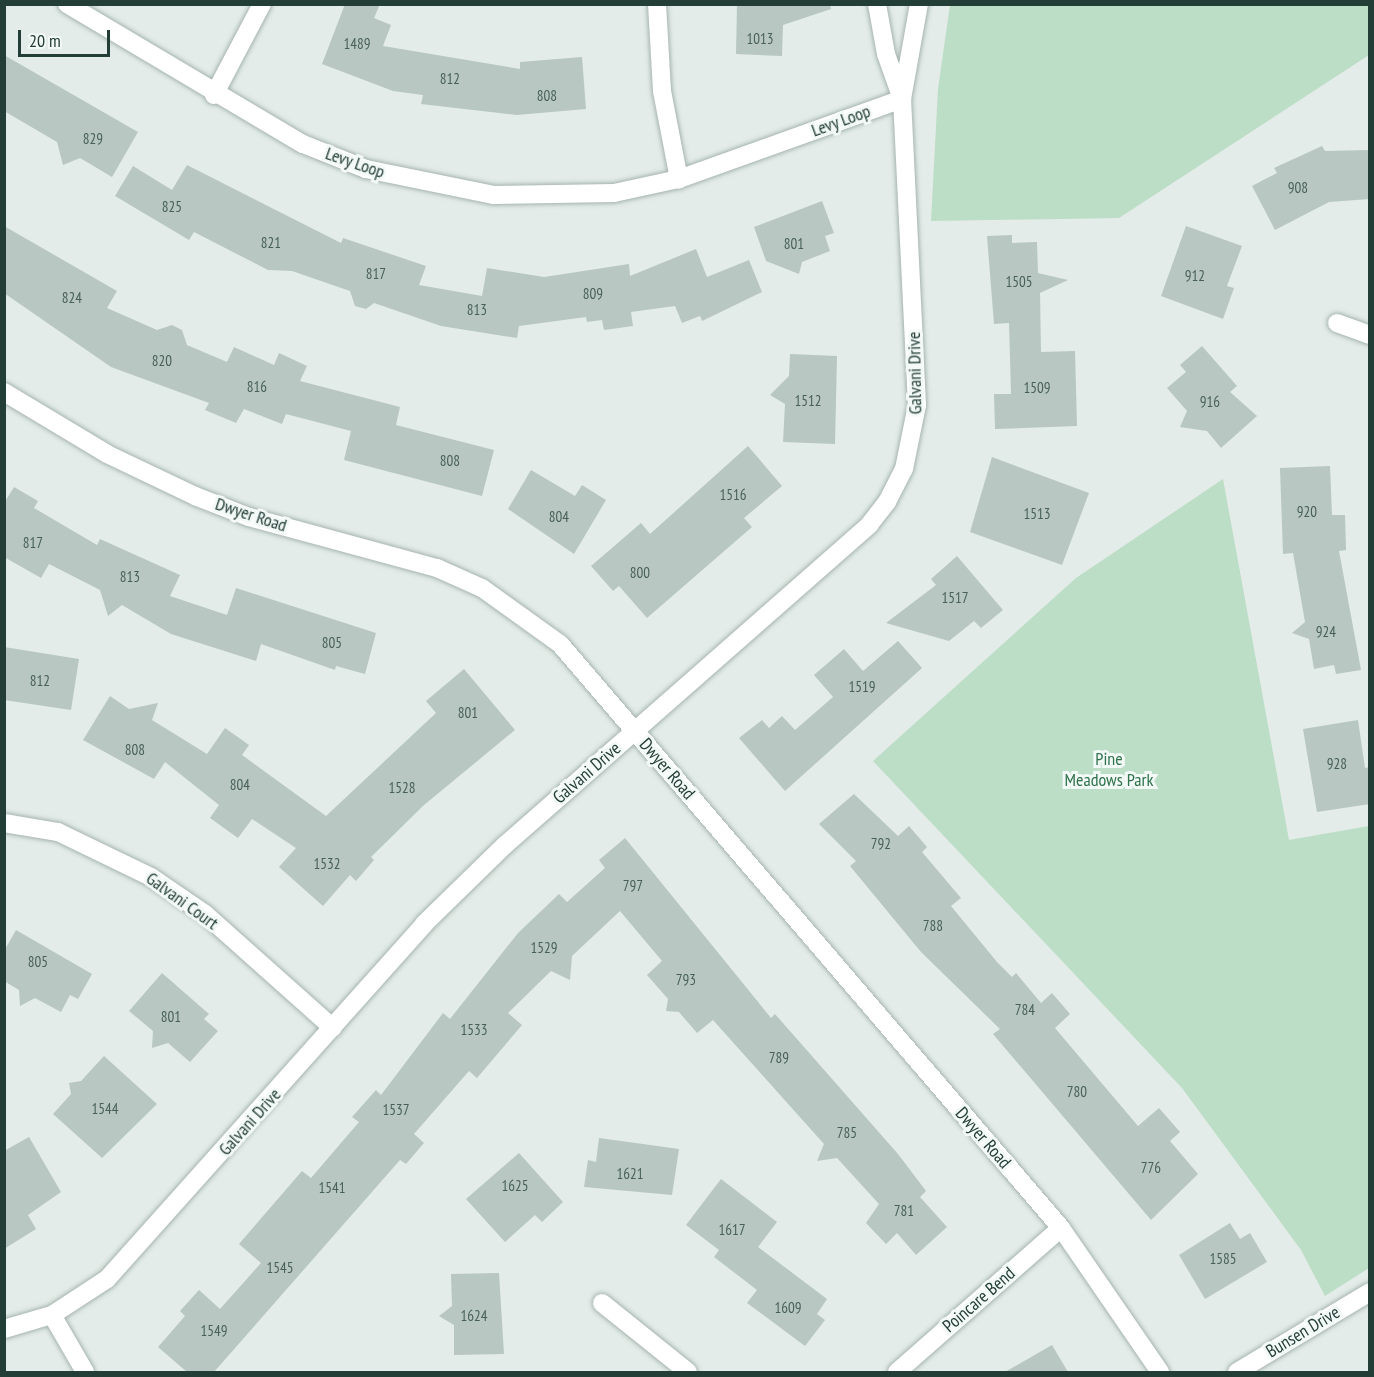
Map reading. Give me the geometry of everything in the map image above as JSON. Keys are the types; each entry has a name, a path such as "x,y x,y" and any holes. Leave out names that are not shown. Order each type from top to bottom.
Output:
{"street":[{"name":"Levy Loop","path":"67,4 214,95 303,144 431,186 554,198 679,179 902,99"},
{"path":"214,95 262,4"},
{"path":"657,4 662,91 679,179"},
{"name":"Galvani Drive","path":"877,4 886,54 902,99"},
{"name":"Galvani Drive","path":"4,1329 52,1315 107,1279 424,924 635,730 869,525 904,469 917,405 902,99 919,4"},
{"path":"1337,323 1370,335"},
{"name":"Dwyer Road","path":"4,392 107,454 195,496 249,517 437,568 482,588 560,644 1061,1228 1160,1372"},
{"name":"Galvani Court","path":"4,823 58,832 151,877 205,914 333,1028"},
{"name":"Poincare Bend","path":"897,1372 1061,1228"},
{"name":"Bunsen Drive","path":"1237,1372 1370,1292"},
{"path":"602,1303 688,1372"},
{"path":"52,1315 85,1372"}],"green space":[{"path":"950,5 1369,5 1369,55 1119,218 931,221 938,89"},
{"name":"Pine Meadows Park","path":"1223,479 1289,840 1369,826 1369,1268 1325,1296 1301,1250 1182,1088 873,761 1076,578"}],"building":[{"path":"345,4 380,4 374,18 391,25 383,46 520,69 520,62 582,57 586,109 517,115 421,104 423,95 393,91 322,64"},
{"path":"737,4 830,4 831,9 783,25 782,56 736,54"},
{"path":"4,55 138,132 112,177 80,158 63,165 57,142 4,111"},
{"path":"1322,146 1325,151 1370,150 1370,199 1329,202 1275,230 1252,186 1277,173 1274,168"},
{"path":"187,165 341,243 343,238 426,266 419,285 482,296 487,268 544,277 629,264 630,276 696,249 707,277 749,260 762,292 702,321 700,316 682,323 675,306 631,312 633,326 604,330 602,320 587,322 586,317 519,326 517,338 441,326 374,303 366,309 355,306 350,291 292,271 268,270 194,232 189,240 115,196 133,166 172,190"},
{"path":"822,201 834,233 825,236 830,251 802,262 799,274 766,261 754,227"},
{"path":"4,226 117,291 107,308 157,330 172,325 182,330 187,345 227,362 234,347 274,365 279,353 307,366 300,381 400,407 396,425 494,450 482,496 344,460 351,431 286,414 282,424 244,409 236,423 205,410 209,403 111,367 4,293"},
{"path":"1186,226 1242,246 1227,286 1234,288 1223,319 1161,296"},
{"path":"1012,235 1012,243 1037,242 1038,273 1068,280 1040,293 1041,352 1075,351 1077,426 995,429 994,394 1011,394 1009,323 994,324 987,236"},
{"path":"1202,346 1237,386 1230,392 1257,416 1221,448 1207,431 1180,427 1187,411 1167,388 1186,372 1180,365"},
{"path":"790,354 837,356 835,444 783,442 785,404 770,395 789,376"},
{"path":"748,446 782,486 744,518 752,527 647,618 619,586 613,591 591,566 641,523 650,534"},
{"path":"992,457 1089,493 1062,565 970,532"},
{"path":"1330,466 1332,515 1345,515 1346,550 1339,551 1361,670 1336,674 1334,665 1314,669 1309,639 1292,633 1305,622 1293,553 1283,554 1280,468"},
{"path":"531,470 575,496 582,485 606,500 574,554 508,509"},
{"path":"14,487 38,501 34,508 97,545 100,539 180,575 170,596 227,615 236,588 376,633 365,674 336,666 335,670 261,644 256,661 171,634 122,605 108,616 100,590 49,564 41,578 4,557 4,503"},
{"path":"957,556 1003,610 981,628 974,621 949,641 886,623 936,585 931,579"},
{"path":"898,641 922,668 785,791 739,738 762,720 769,728 782,716 795,730 833,697 814,675 844,649 863,671"},
{"path":"4,647 79,659 71,710 4,700"},
{"path":"464,669 515,730 424,805 371,857 374,860 356,881 350,875 323,906 279,867 296,848 252,819 238,838 210,818 219,805 165,762 154,779 83,740 110,696 129,709 158,703 152,720 207,754 225,728 249,745 242,755 326,816 436,713 426,701"},
{"path":"1358,720 1365,768 1370,767 1370,804 1317,812 1303,729"},
{"path":"854,794 898,836 909,826 927,847 922,852 961,898 951,906 997,962 1012,977 1016,973 1041,1003 1052,993 1070,1014 1055,1028 1138,1126 1159,1108 1180,1132 1170,1141 1198,1174 1151,1220 993,1034 1000,1029 921,952 850,866 856,861 819,824"},
{"path":"625,838 771,1018 775,1014 898,1154 926,1191 920,1197 947,1227 916,1255 897,1233 886,1244 866,1223 879,1204 837,1158 817,1161 824,1144 713,1020 697,1033 679,1012 666,1011 668,999 647,975 662,961 620,911 572,956 570,980 551,971 508,1013 522,1025 477,1078 469,1071 414,1134 424,1143 406,1164 400,1160 214,1372 187,1372 158,1347 185,1316 180,1311 199,1290 220,1309 261,1263 239,1244 302,1171 311,1178 359,1122 352,1117 376,1090 381,1095 443,1013 450,1019 518,933 559,894 567,902 605,868 599,860"},
{"path":"16,930 92,974 78,999 70,995 61,1012 35,998 20,1006 19,990 4,981 4,951"},
{"path":"162,973 209,1014 204,1019 218,1031 190,1062 168,1043 152,1048 153,1031 129,1011"},
{"path":"104,1056 157,1104 102,1158 53,1114 71,1094 69,1083 81,1081"},
{"path":"29,1137 61,1192 28,1215 36,1229 4,1249 4,1151"},
{"path":"599,1138 679,1149 672,1195 584,1187 588,1160 596,1162"},
{"path":"519,1153 563,1202 542,1222 535,1215 505,1242 466,1199"},
{"path":"721,1179 777,1222 758,1247 827,1299 817,1314 825,1320 805,1346 747,1303 757,1290 714,1257 719,1250 686,1225"},
{"path":"1230,1223 1240,1239 1250,1233 1267,1262 1205,1299 1179,1255"},
{"path":"499,1273 504,1354 454,1355 454,1325 439,1316 452,1306 451,1274"},
{"path":"1052,1345 1068,1372 1005,1372"}]}
